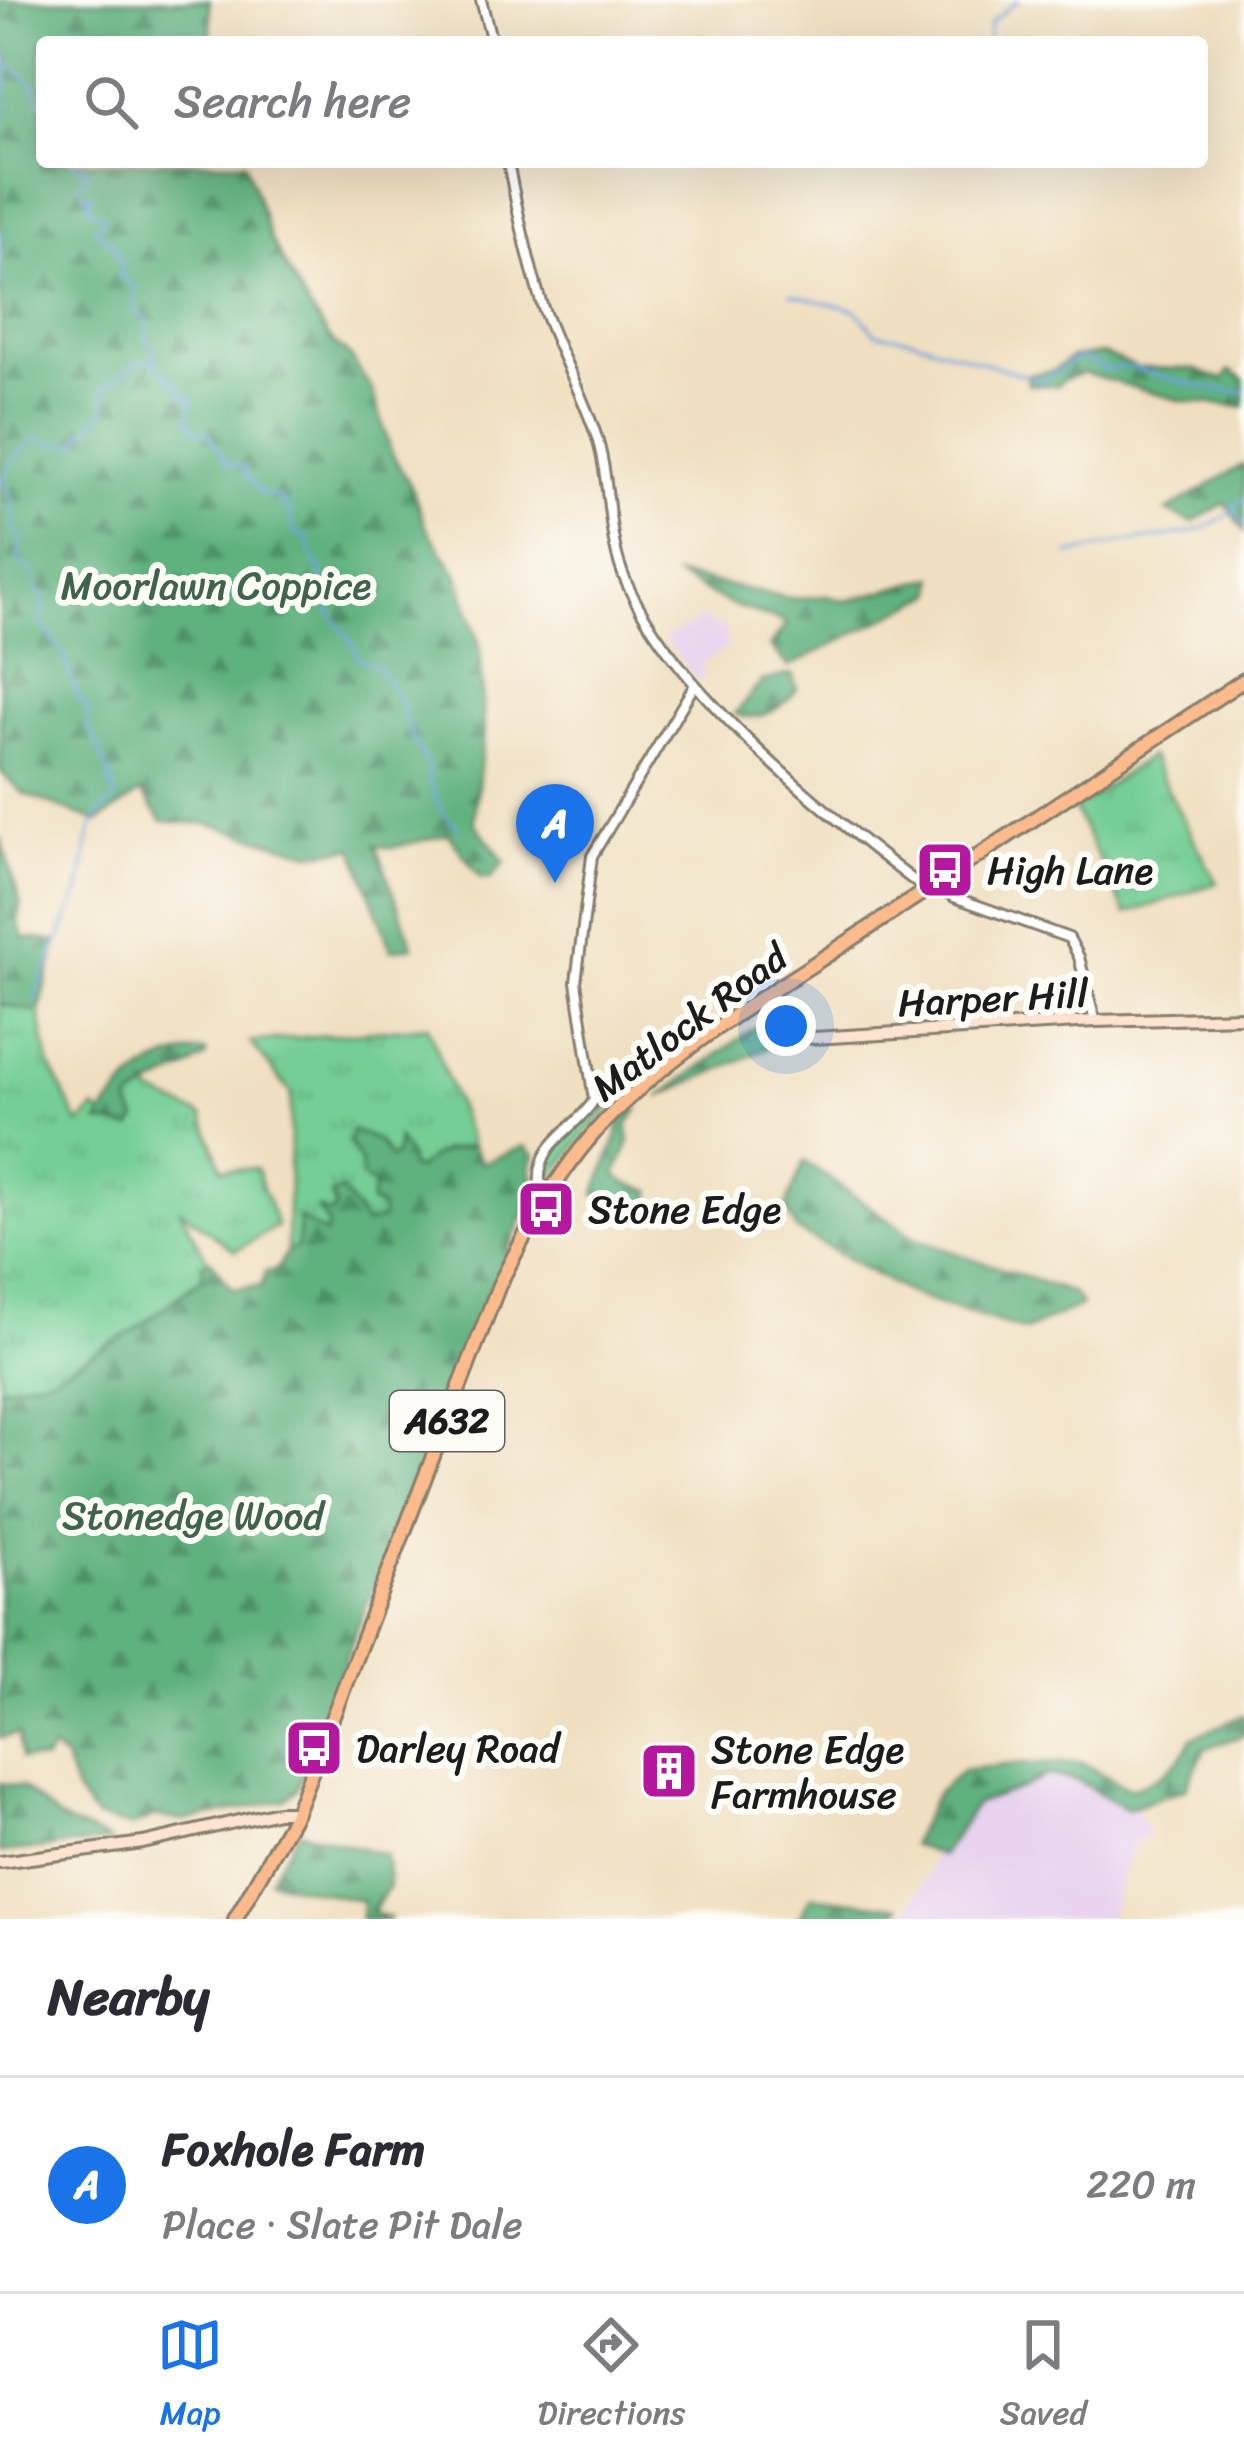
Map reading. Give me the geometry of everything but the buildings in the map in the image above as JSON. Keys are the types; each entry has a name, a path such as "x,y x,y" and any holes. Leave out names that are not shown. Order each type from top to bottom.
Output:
{"main road":[{"name":"Matlock Road","path":"236,1919 296,1812 499,1285 550,1191 615,1111 763,998 1244,680"}],"street":[{"path":"481,0 490,36"},
{"path":"509,168 542,304 597,439 614,549 626,583 649,623 694,686 812,796 931,887 1069,938 1079,957 1095,1022"},
{"path":"550,1191 540,1181 539,1166 551,1145 594,1100 576,982 592,856 694,686"},
{"name":"Harper Hill","path":"763,998 783,1025 798,1036 814,1038 1244,1017"},
{"path":"0,1862 143,1843 296,1812"}],"shaded area":[{"path":"706,616 710,626 724,625 728,647 702,664 704,678 699,683 664,638"},
{"path":"1046,1775 1077,1780 1126,1809 1136,1806 1149,1836 1133,1845 1109,1919 900,1919 929,1872 932,1854 941,1855 976,1804"}],"green space":[{"name":"Moorlawn Coppice","path":"0,0 209,0 212,36 36,36 36,168 247,168 271,240 305,302 372,390 391,452 411,486 425,525 458,576 480,646 484,731 474,822 505,862 491,878 481,878 448,834 391,848 376,845 413,946 391,950 354,848 311,853 209,824 162,821 141,792 98,822 22,793 0,771 0,71 9,62 0,39"},
{"path":"1103,354 1138,368 1193,369 1223,380 1230,370 1244,379 1244,407 1178,400 1083,373 1057,386 1029,384 1027,375 1053,371 1072,357"},
{"path":"1244,464 1244,530 1225,503 1192,522 1167,511"},
{"path":"674,575 795,599 827,596 846,601 935,577 935,593 788,667 770,646 787,623 729,604"},
{"path":"792,674 797,689 777,708 753,717 735,714 762,681"},
{"path":"1150,756 1217,883 1126,914 1074,809"},
{"path":"0,837 21,905 18,923 24,938 57,941 39,1012 0,1004"},
{"path":"0,1004 39,1012 49,1063 79,1124 95,1109 103,1115 100,1122 131,1128 129,1103 148,1085 150,1092 203,1116 222,1169 256,1169 277,1226 235,1251 179,1208 208,1261 202,1264 203,1277 135,1330 52,1376 0,1387"},
{"path":"428,1026 472,1146 442,1151 419,1169 409,1169 398,1142 396,1155 389,1158 349,1142 362,1178 374,1185 383,1219 365,1224 357,1210 336,1208 330,1214 321,1210 328,1225 325,1234 299,1219 298,1248 287,1251 291,1093 250,1042"},
{"path":"768,1026 787,1039 659,1097 754,1028"},
{"path":"206,1052 196,1064 129,1103 137,1120 131,1128 99,1122 118,1094 143,1072 173,1057"},
{"path":"657,1054 663,1058 547,1178 545,1169 558,1145 609,1096 600,1088"},
{"path":"638,1109 627,1125 630,1141 616,1174 626,1183 652,1191 644,1208 595,1195 618,1135 619,1118 627,1110"},
{"name":"Stonedge Wood","path":"352,1130 378,1141 390,1158 396,1155 398,1139 410,1169 436,1155 472,1146 482,1163 525,1146 535,1156 531,1165 536,1188 444,1398 297,1789 285,1800 184,1821 155,1816 130,1827 96,1818 76,1793 65,1759 52,1750 44,1761 21,1759 18,1734 0,1738 0,1387 52,1376 135,1330 203,1278 202,1264 211,1260 232,1289 262,1286 265,1272 277,1270 287,1251 297,1247 299,1218 325,1234 328,1225 318,1209 331,1214 336,1208 331,1195 342,1190 365,1224 382,1219 381,1207 370,1203 374,1185 362,1178 349,1142"},
{"path":"804,1161 916,1239 1072,1293 1082,1305 1025,1331 914,1296 796,1230 786,1207"},
{"path":"1244,1715 1244,1735 1205,1749 1186,1788 1126,1809 1077,1780 1046,1775 976,1804 941,1856 911,1844 937,1793 963,1770 1083,1763 1129,1788 1167,1771 1192,1738"},
{"path":"0,1783 22,1787 60,1820 111,1841 0,1853"},
{"path":"299,1831 386,1855 389,1885 373,1912 391,1919 361,1919 362,1901 269,1880"},
{"path":"811,1896 899,1907 891,1919 798,1919"}],"waterway":[{"path":"989,36 990,23 1018,0"},
{"path":"0,43 8,76 0,133"},
{"path":"10,63 36,91"},
{"path":"81,168 88,173 79,184 86,196 92,195 87,203 102,214 103,222 94,229 115,247 123,270 119,277 135,286 133,308 148,323 145,334 155,351 154,362 181,389 181,395 193,399 188,418 197,431 207,431 228,464 246,467 244,473 260,492 279,498 290,512 294,533 307,537 321,568 323,601 358,658 376,666 400,699 412,738 429,767 428,779 442,813 457,827"},
{"path":"0,231 0,285"},
{"path":"790,294 856,310 875,333 912,339 1038,380 1083,359 1106,369 1130,367 1244,392"},
{"path":"35,997 80,890 90,833 114,799 116,788 109,786 112,775 87,726 88,709 41,621 45,608 32,573 18,560 22,538 14,530 12,499 3,482 9,465 34,439 80,443 80,435 92,427 105,406 105,387 137,362 154,360"},
{"path":"1068,555 1207,527 1244,499"},
{"path":"1235,512 1244,525"}],"place":[{"name":"High Lane","path":"945,870"},
{"name":"Foxhole Farm","path":"555,883"},
{"name":"Stone Edge","path":"546,1209"},
{"name":"Darley Road","path":"314,1748"},
{"name":"Stone Edge Farmhouse","path":"669,1771"}]}
